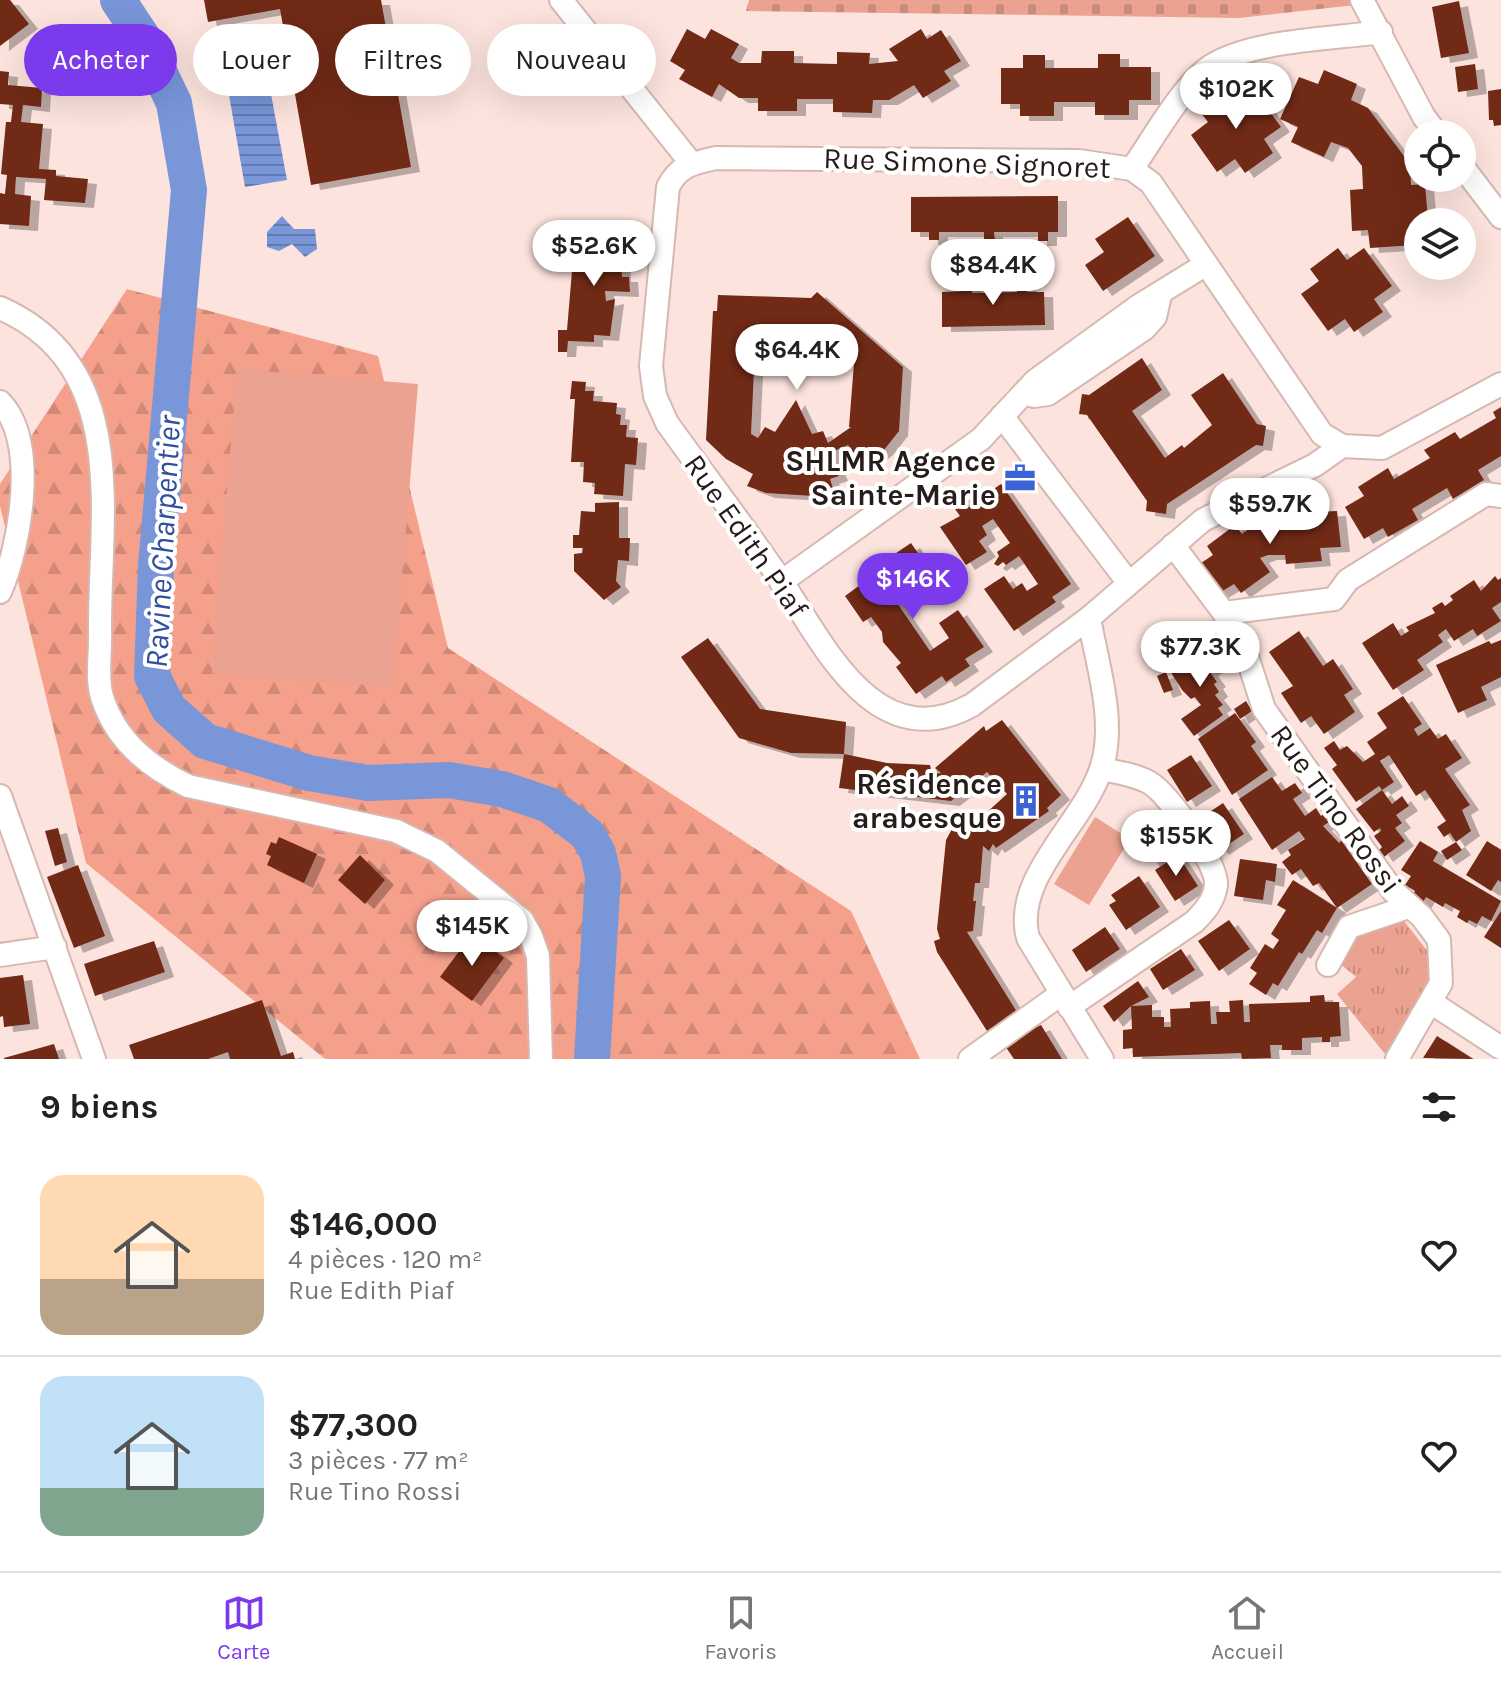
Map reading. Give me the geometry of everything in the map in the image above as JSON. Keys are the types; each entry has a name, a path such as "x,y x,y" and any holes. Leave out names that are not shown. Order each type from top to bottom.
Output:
{"street":[{"path":"561,0 691,163"},
{"path":"1362,0 1426,120"},
{"path":"1132,169 1196,80 1211,67 1257,50 1381,32"},
{"name":"Rue Simone Signoret","path":"691,163 716,158 974,158 1079,161 1132,169 1151,183 1322,434 1342,446"},
{"name":"Rue Edith Piaf","path":"691,163 676,172 668,187 651,366 655,396 667,423 849,683 875,702 900,714 928,719 952,715 972,705 1089,618 1203,520 1315,465 1342,446"},
{"path":"1476,184 1501,217"},
{"path":"781,582 981,439 1024,393 1140,305 1205,265"},
{"path":"0,308 38,329 71,364 95,427 104,475 106,526 100,576 101,695 115,725 137,753 158,772 188,786 396,831 437,851 522,920 531,936 538,956 541,1059"},
{"path":"1342,446 1382,448 1501,384"},
{"path":"0,402 21,446 21,511 10,570 0,592"},
{"path":"1002,416 1128,582"},
{"path":"1224,613 1334,599 1348,580 1486,494 1501,496"},
{"name":"Rue Tino Rossi","path":"1173,545 1224,613 1245,650 1264,709 1393,891 1422,917 1439,940 1441,983 1397,1059"},
{"path":"1089,618 1106,724 1101,769 1028,894 1024,909 1028,938 1102,1059"},
{"path":"970,1059 1194,922 1210,907 1216,884 1214,865 1161,792 1149,782 1101,769"},
{"path":"0,798 94,1059"},
{"name":"Rue Tino Rossi","path":"1328,965 1349,927 1408,907"},
{"path":"0,955 55,947"},
{"path":"1432,1003 1501,1048"}],"green space":[{"path":"749,0 1351,0 1355,5 1239,18 746,11"},
{"path":"127,289 378,356 448,648 851,911 920,1059 325,1059 86,863 0,506 0,484"},
{"path":"237,369 418,384 393,687 212,673"},
{"path":"1095,817 1130,839 1089,905 1054,884"},
{"path":"1401,917 1435,961 1435,978 1385,1054 1337,994 1356,977 1338,962 1358,932"}],"water":[{"path":"229,96 271,96 287,180 245,187"},
{"path":"282,216 294,229 315,229 317,249 305,257 292,244 279,251 267,247 267,232"}],"building":[{"path":"0,0 10,0 29,24 24,24 24,28 0,46"},
{"path":"204,0 381,0 385,24 335,24 335,96 398,96 411,167 311,185 295,96 319,96 319,24 283,24 280,9 208,22"},
{"path":"1459,1 1469,53 1441,58 1432,7"},
{"path":"687,29 705,39 711,29 739,44 731,58 739,63 761,63 762,51 794,51 794,63 837,64 837,52 870,53 869,64 898,61 889,49 921,29 927,39 941,30 961,61 944,71 951,81 923,98 914,85 889,100 873,100 872,113 833,112 833,99 797,99 797,111 758,111 758,98 739,98 719,84 712,97 679,79 685,70 670,61"},
{"path":"1098,54 1120,54 1120,67 1151,67 1151,100 1129,100 1129,115 1095,115 1095,102 1054,102 1054,116 1020,116 1020,104 1001,104 1001,68 1023,68 1023,55 1045,55 1045,68 1098,68"},
{"path":"1475,64 1478,89 1458,92 1455,67"},
{"path":"1324,70 1357,84 1351,100 1368,108 1404,156 1404,192 1426,192 1427,208 1404,208 1404,246 1370,248 1368,230 1352,231 1350,190 1363,189 1362,166 1348,148 1331,142 1324,157 1291,142 1298,127 1280,119 1299,77 1318,84"},
{"path":"0,71 9,72 8,85 24,86 24,96 42,96 41,107 23,105 21,122 43,124 39,169 56,170 56,176 88,179 85,203 44,200 46,179 16,177 15,194 31,196 29,226 0,224 0,193 5,194 7,175 1,174 6,122 11,122 13,105 0,104"},
{"path":"1229,89 1237,101 1254,90 1281,127 1264,139 1273,153 1245,173 1235,159 1217,172 1191,135 1208,122 1199,110"},
{"path":"1501,89 1501,125 1494,126 1493,120 1489,120 1488,91"},
{"path":"1058,196 1058,232 1048,232 1048,241 1038,241 1038,232 994,232 995,241 984,241 984,232 939,232 939,240 929,240 929,232 911,232 911,197"},
{"path":"1128,217 1155,256 1103,291 1085,265 1104,252 1095,239"},
{"path":"599,225 603,231 609,225 620,236 617,255 621,255 622,277 629,277 630,292 605,291 606,301 615,299 610,336 594,335 594,342 568,341 567,352 558,352 558,330 567,330 572,271 578,270 578,261 584,260 584,244 579,237 587,230 590,234"},
{"path":"1338,248 1347,260 1364,248 1392,286 1374,299 1383,312 1354,332 1345,319 1328,331 1301,294 1319,281 1310,269"},
{"path":"963,277 972,277 972,293 1017,292 1016,277 1027,277 1027,292 1044,292 1045,325 942,327 942,292 963,291"},
{"path":"817,292 903,367 899,431 884,450 863,467 848,445 830,453 839,476 830,479 834,491 813,496 766,493 747,486 753,474 726,459 706,440 713,311 717,311 718,295 811,298","holes":["756,328 816,330 829,340 833,355 845,356 854,363 851,427 828,443 823,431 812,434 796,400 775,432 765,427 758,438 751,434"]},
{"path":"1142,358 1162,390 1132,411 1165,458 1182,445 1184,448 1212,425 1191,395 1223,373 1257,424 1266,426 1263,446 1256,445 1167,504 1166,514 1146,511 1147,501 1087,415 1079,414 1082,394 1089,395"},
{"path":"572,381 586,382 585,391 594,391 593,401 617,403 616,414 621,415 620,425 627,425 626,437 638,438 636,465 625,464 623,496 594,494 595,483 583,482 584,462 571,462 575,399 570,399"},
{"path":"1501,407 1501,456 1478,470 1484,480 1453,499 1447,488 1412,509 1418,520 1388,537 1383,528 1364,539 1345,507 1364,496 1358,487 1388,468 1394,479 1430,458 1424,450 1455,432 1460,439 1496,418 1493,412"},
{"path":"1001,484 1071,584 1052,597 1056,602 1014,631 984,589 1004,576 1013,589 1022,583 1027,591 1038,584 1019,556 1006,565 1003,562 998,566 994,564 999,556 997,552 1010,543 993,519 982,526 987,535 979,541 987,552 966,565 940,527 960,516 955,509 979,493 982,497"},
{"path":"619,502 619,538 630,538 629,561 618,560 616,581 621,587 604,600 574,571 574,554 582,553 583,548 573,548 573,535 579,535 581,511 595,512 595,503"},
{"path":"1316,502 1317,512 1337,511 1341,547 1320,548 1322,561 1286,564 1285,555 1268,555 1260,558 1270,572 1241,593 1234,584 1216,595 1195,567 1213,555 1207,546 1235,525 1242,534 1262,519 1282,516 1281,505"},
{"path":"911,543 940,585 921,598 911,584 893,597 930,651 949,638 939,623 958,610 984,647 965,659 970,666 946,682 942,676 916,694 896,667 901,663 883,642 882,632 871,617 863,622 845,596 871,577 868,572"},
{"path":"1495,576 1498,580 1501,578 1501,602 1492,608 1501,621 1477,636 1473,629 1454,641 1446,629 1438,635 1443,642 1417,660 1424,670 1393,690 1362,643 1393,623 1401,636 1409,631 1406,627 1435,613 1432,608 1442,602 1445,606 1453,600 1450,596 1474,580 1481,591"},
{"path":"1299,631 1323,666 1333,659 1353,689 1344,695 1355,712 1324,734 1311,716 1301,723 1281,693 1293,686 1269,652"},
{"path":"708,638 760,709 846,722 844,754 791,753 739,738 681,657"},
{"path":"1501,640 1501,677 1481,687 1487,700 1458,713 1436,665 1489,641 1491,644"},
{"path":"1209,645 1222,663 1209,671 1217,682 1214,684 1219,692 1215,695 1223,705 1218,708 1223,715 1194,736 1181,719 1201,705 1195,697 1191,699 1182,690 1170,671"},
{"path":"1166,672 1173,690 1164,693 1157,676"},
{"path":"1403,696 1422,724 1414,729 1418,736 1430,728 1438,739 1446,734 1462,758 1445,769 1470,805 1462,810 1471,831 1456,842 1450,833 1444,837 1437,827 1446,821 1425,790 1416,796 1389,755 1380,761 1394,782 1382,790 1379,786 1356,802 1332,769 1337,765 1324,748 1334,741 1340,750 1347,746 1363,762 1375,754 1367,742 1387,728 1377,713"},
{"path":"1246,701 1252,711 1240,719 1234,709"},
{"path":"1235,713 1256,742 1251,746 1268,770 1232,795 1198,739"},
{"path":"1002,720 1061,795 1047,808 1049,811 996,848 993,844 989,851 983,846 980,883 975,883 973,931 967,932 1017,1012 987,1031 937,952 934,941 940,939 937,929 946,840 952,829 964,833 1007,794 987,772 951,801 839,788 844,754 887,763 930,765 932,774 941,773 935,768 984,726 986,731"},
{"path":"1191,755 1212,786 1187,802 1167,770"},
{"path":"1272,777 1282,791 1295,783 1302,793 1293,799 1305,816 1316,808 1321,816 1326,812 1332,820 1323,826 1339,843 1342,840 1372,884 1337,908 1319,883 1313,886 1301,869 1292,875 1282,862 1291,855 1288,850 1305,839 1299,831 1272,850 1239,799"},
{"path":"1382,790 1392,804 1402,796 1409,806 1396,815 1402,823 1395,828 1405,841 1384,857 1379,850 1382,847 1374,836 1381,831 1380,828 1374,832 1356,809"},
{"path":"1223,803 1244,834 1220,850 1199,819"},
{"path":"58,828 67,862 55,866 45,831"},
{"path":"1167,828 1177,844 1151,862 1140,846"},
{"path":"279,837 317,854 304,883 267,865 271,856 266,854 271,842 276,844"},
{"path":"1420,841 1438,852 1433,861 1501,901 1491,921 1482,916 1477,924 1469,920 1467,923 1457,917 1460,911 1445,903 1443,907 1426,897 1421,906 1410,900 1415,891 1405,885 1411,876 1401,870"},
{"path":"1487,841 1501,850 1501,882 1498,880 1491,891 1466,875"},
{"path":"1456,842 1462,850 1447,860 1441,851"},
{"path":"360,855 385,880 365,904 338,880"},
{"path":"1178,855 1198,886 1175,901 1155,870"},
{"path":"1240,859 1277,864 1275,882 1266,880 1263,900 1234,896"},
{"path":"78,865 105,936 74,948 47,877"},
{"path":"1139,876 1160,907 1126,930 1109,905 1116,901 1111,895"},
{"path":"1293,880 1337,908 1322,933 1317,930 1278,986 1273,983 1266,995 1249,984 1257,973 1250,968 1265,944 1273,949 1279,940 1271,934 1286,910 1277,905"},
{"path":"1501,911 1501,948 1484,937"},
{"path":"1229,920 1250,949 1219,971 1198,941"},
{"path":"1105,927 1120,949 1086,972 1072,950"},
{"path":"472,934 504,958 472,1001 440,977"},
{"path":"154,941 165,972 95,996 84,964"},
{"path":"1181,949 1195,970 1163,990 1150,969"},
{"path":"23,975 30,1024 4,1027 3,1016 0,1017 0,978"},
{"path":"1138,981 1149,997 1131,1006 1114,1022 1103,1006"},
{"path":"1324,995 1325,1002 1339,1002 1341,1036 1330,1037 1330,1042 1322,1042 1322,1037 1302,1038 1302,1050 1282,1050 1282,1045 1270,1045 1271,1058 1242,1059 1241,1053 1133,1057 1133,1048 1123,1049 1123,1030 1132,1029 1131,1006 1152,1005 1152,1017 1164,1017 1164,1027 1171,1027 1170,1009 1190,1008 1190,1002 1210,1001 1211,1024 1217,1024 1216,1012 1230,1012 1229,1001 1243,1000 1244,1022 1250,1022 1249,1004 1310,1002 1310,996"},
{"path":"262,1000 281,1056 293,1052 295,1059 230,1059 228,1052 208,1059 134,1059 129,1045"},
{"path":"1041,1025 1062,1059 1014,1059 1003,1043"},
{"path":"1437,1036 1473,1059 1423,1058"},
{"path":"54,1044 59,1059 4,1059 4,1058"}],"waterway":[{"name":"Ravine Charpentier","path":"118,0 143,38 174,103 189,190 156,566 152,676 169,709 205,741 309,773 368,783 449,780 502,789 549,805 587,834 598,853 603,876 592,1059"}],"place":[{"name":"SHLMR Agence Sainte-Marie","path":"1020,478"},
{"name":"Résidence arabesque","path":"1026,801"}]}
